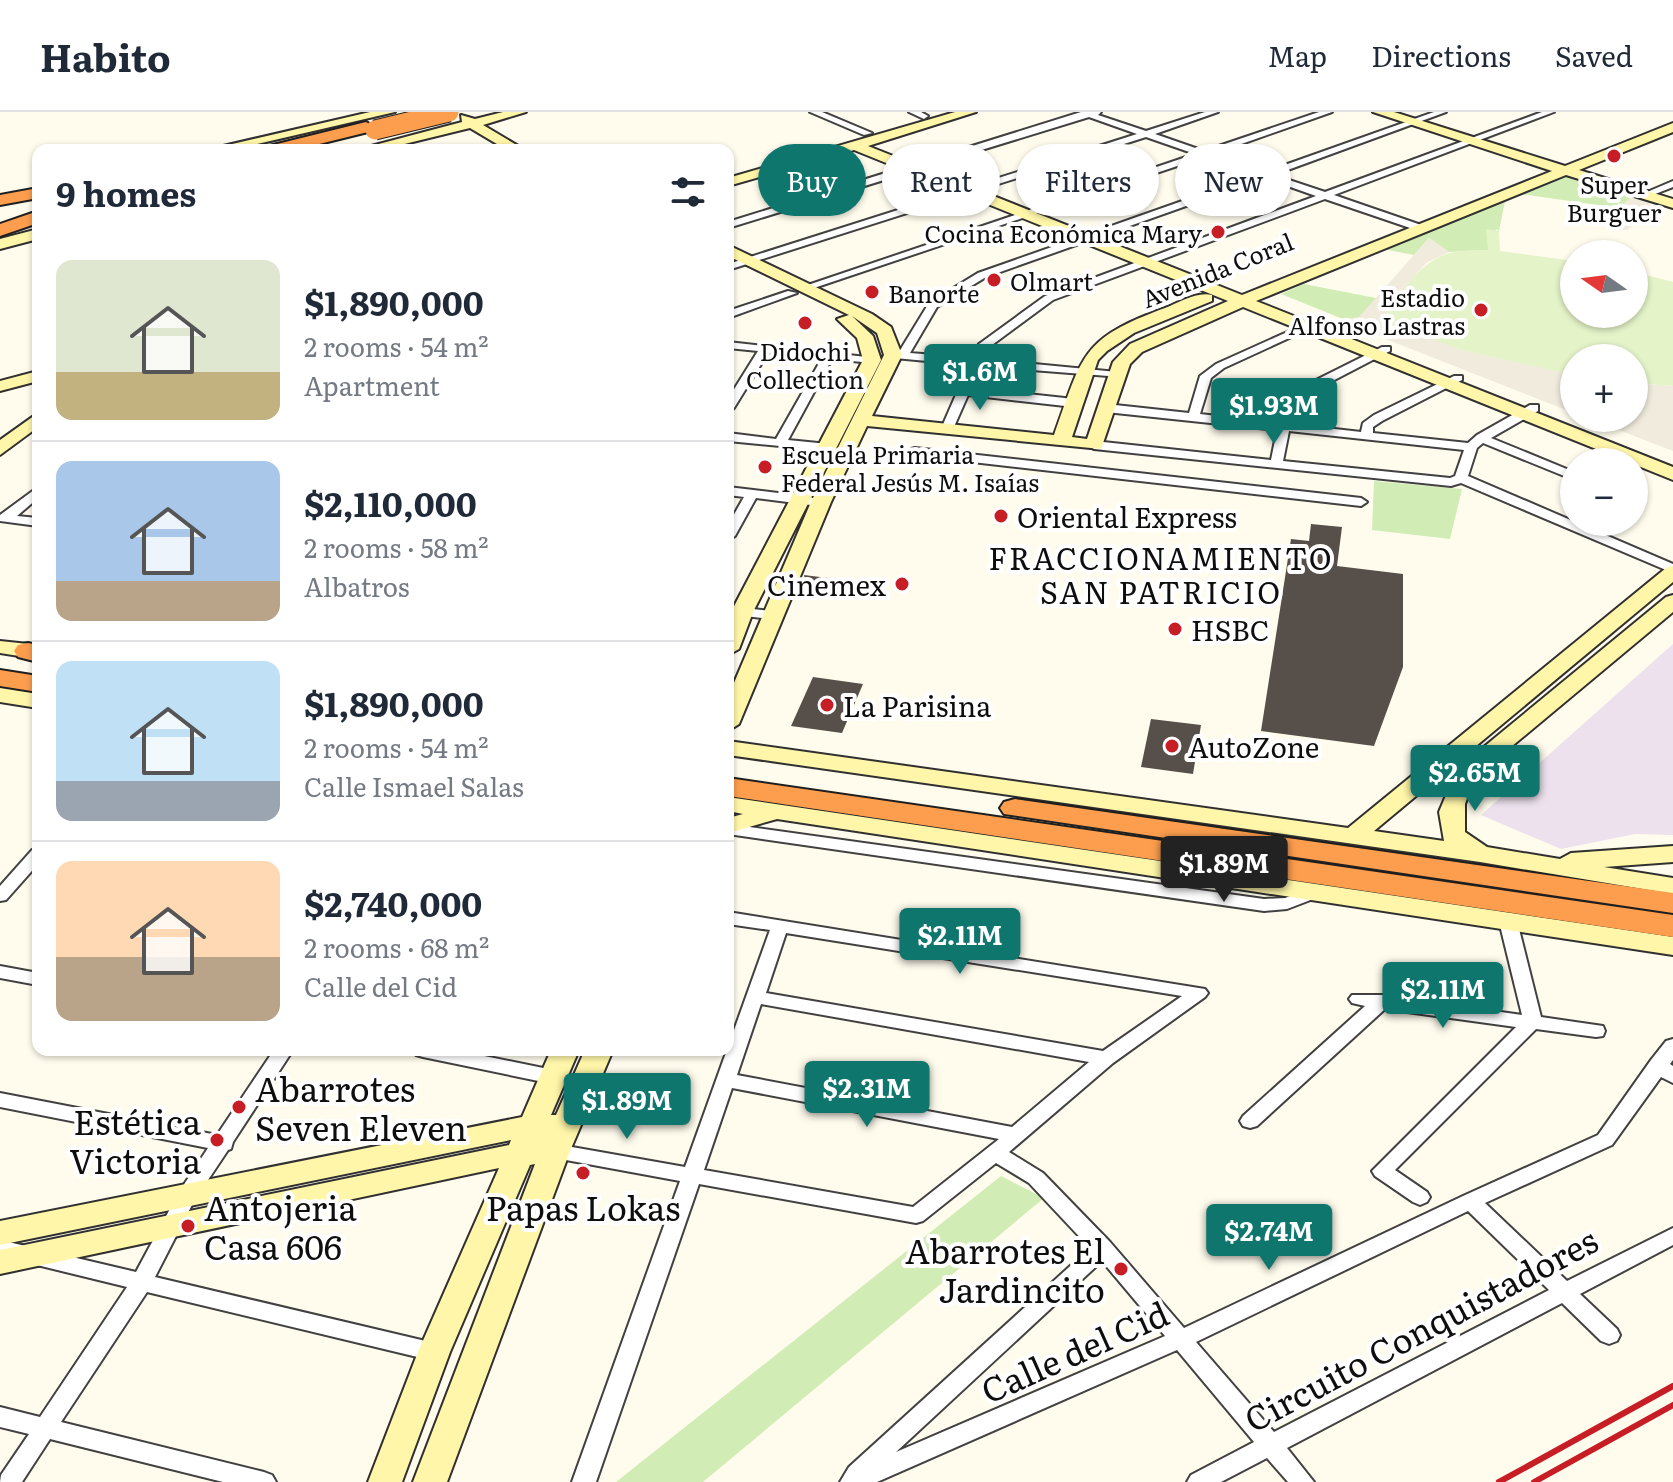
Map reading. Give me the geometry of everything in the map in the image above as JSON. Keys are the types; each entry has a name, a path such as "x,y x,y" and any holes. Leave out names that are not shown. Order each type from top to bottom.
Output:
{"highway":[{"path":"318,144 426,112"},
{"path":"302,144 370,129 451,117"},
{"path":"0,199 32,192"},
{"path":"0,211 32,205"},
{"path":"0,228 32,218"},
{"path":"0,659 32,655"},
{"path":"0,678 32,683"},
{"path":"734,768 891,800 1673,926"},
{"path":"734,787 891,800 1673,903"},
{"path":"1612,917 1673,933"}],"main road":[{"path":"223,144 355,112"},
{"path":"241,144 388,112"},
{"path":"378,144 422,128 430,121 425,114 415,112"},
{"path":"377,144 451,117 519,112"},
{"path":"734,180 864,140 918,114 940,112"},
{"path":"734,172 969,112"},
{"path":"1380,112 1673,201"},
{"path":"1394,112 1416,121"},
{"name":"Avenida Coral","path":"1061,441 1085,372 1099,348 1123,333 1328,265 1561,167 1673,114"},
{"path":"451,117 489,144"},
{"path":"467,118 508,144"},
{"name":"Avenida Coral","path":"1094,445 1122,362 1136,348 1306,259 1673,127"},
{"path":"864,140 882,149"},
{"path":"1042,216 1528,411 1673,474"},
{"path":"0,244 32,236"},
{"path":"1306,259 1328,265"},
{"path":"734,261 866,317 885,331 899,354 861,420 821,502 770,615 734,708"},
{"path":"735,611 828,448 872,360 865,336 852,323 800,290"},
{"path":"0,386 32,378"},
{"path":"0,395 32,386"},
{"path":"1528,411 1673,463"},
{"path":"861,420 1094,445"},
{"path":"0,449 32,423"},
{"path":"1353,836 1673,571"},
{"path":"1480,854 1453,836 1449,820 1452,800 1465,774 1673,601"},
{"path":"0,647 32,654"},
{"path":"0,695 32,700"},
{"path":"734,749 1480,854 1673,886"},
{"path":"734,805 1673,946"},
{"path":"734,825 757,815 782,812"},
{"path":"1549,865 1592,857 1673,854"},
{"path":"430,1482 561,1138 596,1056"},
{"path":"385,1482 434,1352 523,1140 559,1064"},
{"path":"0,1233 186,1197 523,1140 561,1138"},
{"path":"0,1262 170,1227 471,1149"}],"street":[{"path":"814,112 864,140"},
{"path":"1000,181 1214,112"},
{"path":"1234,144 1328,112"},
{"path":"1291,166 1442,112"},
{"path":"947,429 983,346 998,332 1049,298 1321,194 1550,112"},
{"path":"992,144 1090,113 1176,144"},
{"path":"734,223 882,178"},
{"path":"1291,184 1420,228"},
{"path":"1649,194 1673,184"},
{"path":"1117,375 899,354 933,305 955,289 1175,207"},
{"path":"734,261 885,216"},
{"path":"734,313 1016,216"},
{"path":"1193,418 1206,376 1220,366 1312,325"},
{"path":"734,346 872,360"},
{"path":"734,398 765,349"},
{"path":"1276,464 1290,398 1380,352"},
{"path":"780,443 829,355"},
{"path":"1367,436 1367,426 1378,418 1453,381"},
{"path":"963,391 1074,403"},
{"path":"1106,408 1367,436 1476,442 1560,471"},
{"path":"1456,480 1476,442 1528,411"},
{"path":"734,438 828,448"},
{"path":"1094,445 1456,480 1673,571"},
{"path":"1118,475 1125,448"},
{"path":"1134,477 1142,450"},
{"path":"915,452 1361,502"},
{"path":"734,492 821,502"},
{"path":"734,526 752,494"},
{"path":"3,518 32,496"},
{"path":"3,518 32,521"},
{"path":"735,611 770,615"},
{"path":"734,829 1264,905 1287,903 1315,892"},
{"path":"0,896 32,864"},
{"path":"561,1138 693,1174 916,1215 998,1156 1016,1135 1106,1058 1199,993 734,919"},
{"path":"1508,921 1533,1021"},
{"path":"584,1482 780,926"},
{"path":"0,972 32,978"},
{"path":"755,997 1106,1058"},
{"path":"1358,999 1596,1031"},
{"path":"1250,1121 1382,1001"},
{"path":"1420,1197 1382,1171 1533,1021"},
{"name":"Calle del Cid","path":"850,1482 1181,1339 1605,1140 1666,1071 1673,1046"},
{"path":"9,1482 142,1282 186,1197 280,1056"},
{"path":"481,1056 559,1064"},
{"path":"726,1080 1016,1135"},
{"path":"0,1100 224,1144"},
{"path":"998,1156 1036,1178 1103,1248 1302,1482"},
{"path":"1470,1201 1609,1335"},
{"name":"Circuito Conquistadores","path":"1199,1482 1673,1236"},
{"path":"0,1248 434,1352"},
{"path":"850,1482 1103,1248"},
{"path":"0,1417 264,1482"}],"shaded area":[{"path":"1633,196 1650,201 1651,213 1627,230 1616,229 1619,208"},
{"path":"1429,238 1449,252 1426,263 1389,305 1387,315 1393,323 1460,350 1560,372 1560,408 1388,340 1343,319 1359,317"},
{"path":"1648,384 1673,386 1673,451 1624,432 1648,432"},
{"path":"1673,644 1673,835 1635,834 1561,849 1481,815"}],"green space":[{"path":"1567,175 1633,196 1619,208 1520,194"},
{"path":"1505,201 1499,231 1496,229 1488,250 1449,252 1429,238 1414,255 1383,249"},
{"name":"Estadio Alfonso Lastras","path":"1486,229 1499,231 1500,251 1560,259 1560,328 1648,328 1648,276 1673,282 1673,386 1648,384 1648,344 1560,344 1560,372 1460,350 1393,324 1387,315 1390,307 1431,261 1449,253 1488,250"},
{"path":"1304,284 1376,298 1359,318 1343,319 1281,294"},
{"path":"1374,481 1462,489 1450,539 1372,530"},
{"path":"1001,1176 1044,1198 703,1482 616,1482"}],"building":[{"path":"1311,524 1342,527 1337,566 1403,574 1403,667 1374,746 1261,731 1291,539 1309,541"},
{"path":"804,575 836,579 828,597 807,594"},
{"name":"La Parisina","path":"813,677 863,684 842,733 791,726"},
{"name":"AutoZone","path":"1151,719 1201,725 1193,774 1141,767"}],"railway":[{"path":"1499,1482 1673,1386"},
{"path":"1534,1482 1673,1405"}],"place":[{"name":"Super Burguer","path":"1614,156"},
{"name":"Cocina Económica Mary","path":"1218,232"},
{"name":"Olmart","path":"994,280"},
{"name":"Banorte","path":"872,292"},
{"name":"Estadio Alfonso Lastras","path":"1481,310"},
{"name":"Didochi Collection","path":"805,323"},
{"name":"Escuela Primaria Federal Jesús M. Isaías","path":"765,467"},
{"name":"Oriental Express","path":"1001,516"},
{"name":"Cinemex","path":"902,584"},
{"name":"HSBC","path":"1175,629"},
{"name":"La Parisina","path":"827,705"},
{"name":"AutoZone","path":"1172,746"},
{"name":"Abarrotes Seven Eleven","path":"239,1107"},
{"name":"Estética Victoria","path":"217,1140"},
{"name":"Papas Lokas","path":"583,1173"},
{"name":"Antojeria Casa 606","path":"188,1226"},
{"name":"Abarrotes El Jardincito","path":"1121,1269"}],"district":[{"name":"FRACCIONAMIENTO SAN PATRICIO","path":"1161,574"}]}
